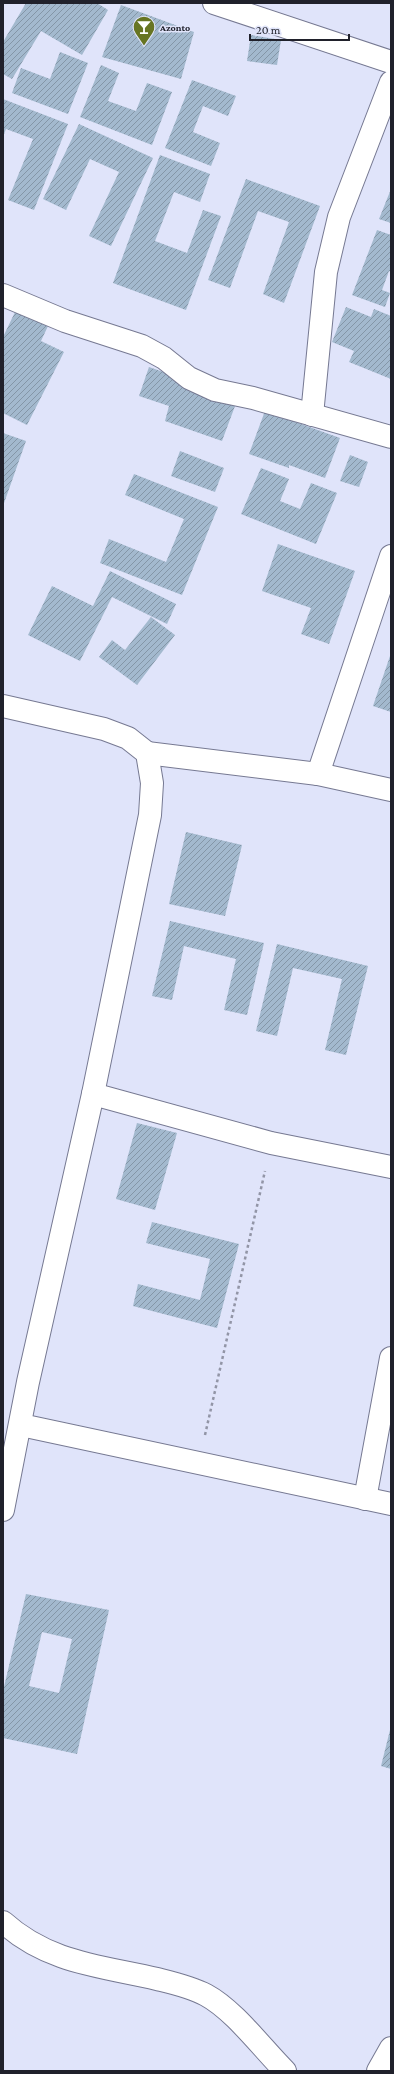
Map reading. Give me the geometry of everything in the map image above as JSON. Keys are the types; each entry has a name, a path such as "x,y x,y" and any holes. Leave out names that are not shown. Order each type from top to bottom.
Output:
{"street":[{"path":"214,3 391,62"},
{"path":"312,415 326,272 339,216 391,82"},
{"path":"3,294 65,321 142,346 164,358 189,378 215,390 253,398 391,437"},
{"path":"318,774 391,556"},
{"path":"3,706 104,729 128,738 147,753 318,774 391,790"},
{"path":"3,1510 21,1425 28,1382 93,1094 150,814 152,783 147,753"},
{"path":"93,1094 271,1143 391,1167"},
{"path":"365,1498 391,1358"},
{"path":"21,1425 391,1504"},
{"path":"3,1922 16,1934 44,1951 80,1964 175,1984 206,1995 231,2014 284,2071"},
{"path":"378,2071 391,2048"}],"path":[{"path":"199,1463 271,1143"}],"building":[{"path":"26,3 97,3 108,10 82,55 41,31 12,79 3,74 3,42"},
{"path":"121,5 194,32 181,79 102,57"},
{"path":"251,35 281,40 277,65 247,61"},
{"path":"60,52 88,63 68,114 12,93 21,68 50,79"},
{"path":"101,65 119,73 108,101 136,111 147,83 172,92 152,145 80,117"},
{"path":"192,80 236,96 228,116 203,106 193,132 220,143 211,166 165,148"},
{"path":"3,99 68,124 34,210 8,200 33,139 6,129 3,137"},
{"path":"79,124 153,158 111,246 89,236 119,172 90,159 66,210 43,199"},
{"path":"160,155 210,174 200,202 174,192 155,241 187,253 203,210 221,216 186,310 113,283"},
{"path":"246,179 320,206 284,303 263,294 289,222 258,211 230,288 208,280"},
{"path":"391,189 391,223 379,219"},
{"path":"377,230 391,235 391,272 389,271 382,290 390,293 385,307 352,295"},
{"path":"346,307 371,317 374,309 391,316 391,379 349,362 354,351 332,342"},
{"path":"16,310 48,326 41,341 64,352 27,425 3,413 3,337"},
{"path":"149,367 238,398 222,441 165,421 169,406 139,396"},
{"path":"265,411 340,438 325,478 289,465 289,468 249,454"},
{"path":"3,433 26,441 3,506"},
{"path":"180,451 224,468 215,492 171,476"},
{"path":"350,455 368,462 359,487 340,481"},
{"path":"261,468 289,479 280,501 300,509 311,483 337,493 316,544 241,514"},
{"path":"134,474 218,507 182,595 100,563 109,539 166,562 184,519 125,495"},
{"path":"278,544 355,571 329,644 301,634 311,608 262,591"},
{"path":"110,571 176,604 167,624 112,597 80,661 28,635 52,586 93,606"},
{"path":"151,617 175,635 137,685 99,657 112,640 125,650"},
{"path":"391,653 391,712 373,706"},
{"path":"186,832 242,845 225,916 169,904"},
{"path":"170,921 264,943 247,1015 224,1010 236,959 184,946 172,1000 152,996"},
{"path":"277,944 368,966 346,1055 325,1050 342,979 293,968 277,1036 256,1031"},
{"path":"137,1123 177,1133 155,1210 116,1199"},
{"path":"152,1222 239,1244 217,1328 133,1306 138,1284 200,1300 210,1259 146,1243"},
{"path":"26,1594 109,1610 77,1754 3,1738 3,1691","holes":["42,1632 72,1639 59,1693 29,1686"]},
{"path":"391,1730 391,1769 381,1766"}],"place":[{"name":"Azonto","path":"144,46"}]}
